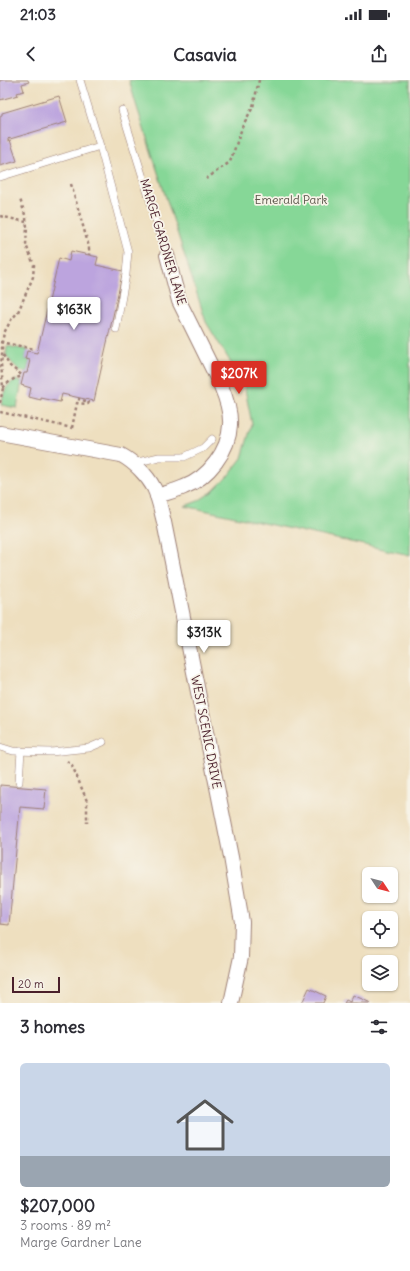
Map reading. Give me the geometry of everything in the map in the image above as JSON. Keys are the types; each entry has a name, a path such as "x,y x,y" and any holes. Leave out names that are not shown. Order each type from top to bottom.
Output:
{"street":[{"name":"MARGE GARDNER LANE","path":"157,496 184,487 203,475 218,458 225,446 229,434 230,424 226,398 179,301 167,255"},
{"name":"WEST SCENIC DRIVE","path":"0,433 121,455 134,463 151,483 157,496 164,522 228,842 242,922 241,957 231,1003"}],"lane":[{"path":"80,80 100,146 128,252 126,274 116,329"},
{"name":"MARGE GARDNER LANE","path":"122,110 167,255"},
{"path":"0,177 100,146"},
{"path":"134,463 159,457 184,457 203,448 212,439"},
{"path":"0,747 13,751 53,752 89,748 103,742"},
{"path":"19,782 21,751"}],"path":[{"path":"206,179 230,162 243,125 253,107 259,80"},
{"path":"71,184 89,248 89,255"},
{"path":"0,403 3,388 1,342 11,320 18,312 33,277 34,265 26,245 26,222 20,199"},
{"path":"0,216 26,222"},
{"path":"1,342 35,349"},
{"path":"2,355 10,366 23,376 13,379 3,388"},
{"path":"0,373 2,377"},
{"path":"71,432 77,403 88,404 89,402 78,399"},
{"path":"0,412 72,428"},
{"path":"53,752 72,765 87,801 87,823"}],"green space":[{"name":"Emerald Park","path":"129,80 410,80 410,555 185,506 198,501 212,492 228,476 242,458 252,424 244,384 206,322"},
{"path":"7,346 28,350 25,359 30,360 27,372 20,371 11,362 6,355"},
{"path":"16,380 22,381 17,408 1,405 7,387"}],"building":[{"path":"0,80 28,80 29,82 22,84 24,91 17,93 18,95 0,100"},
{"path":"59,96 67,122 10,139 9,138 8,141 10,140 17,161 0,166 0,116 2,113"},
{"path":"71,251 98,257 96,265 123,271 94,401 62,394 60,402 41,398 41,400 29,397 31,388 21,385 24,373 27,373 30,360 25,359 27,351 37,353 59,258 69,261"},
{"path":"0,785 46,789 44,809 20,807 9,925 0,924"},
{"path":"309,988 326,996 323,1003 302,1003"},
{"path":"353,995 371,1003 344,1003 346,1000 350,1002"}]}
